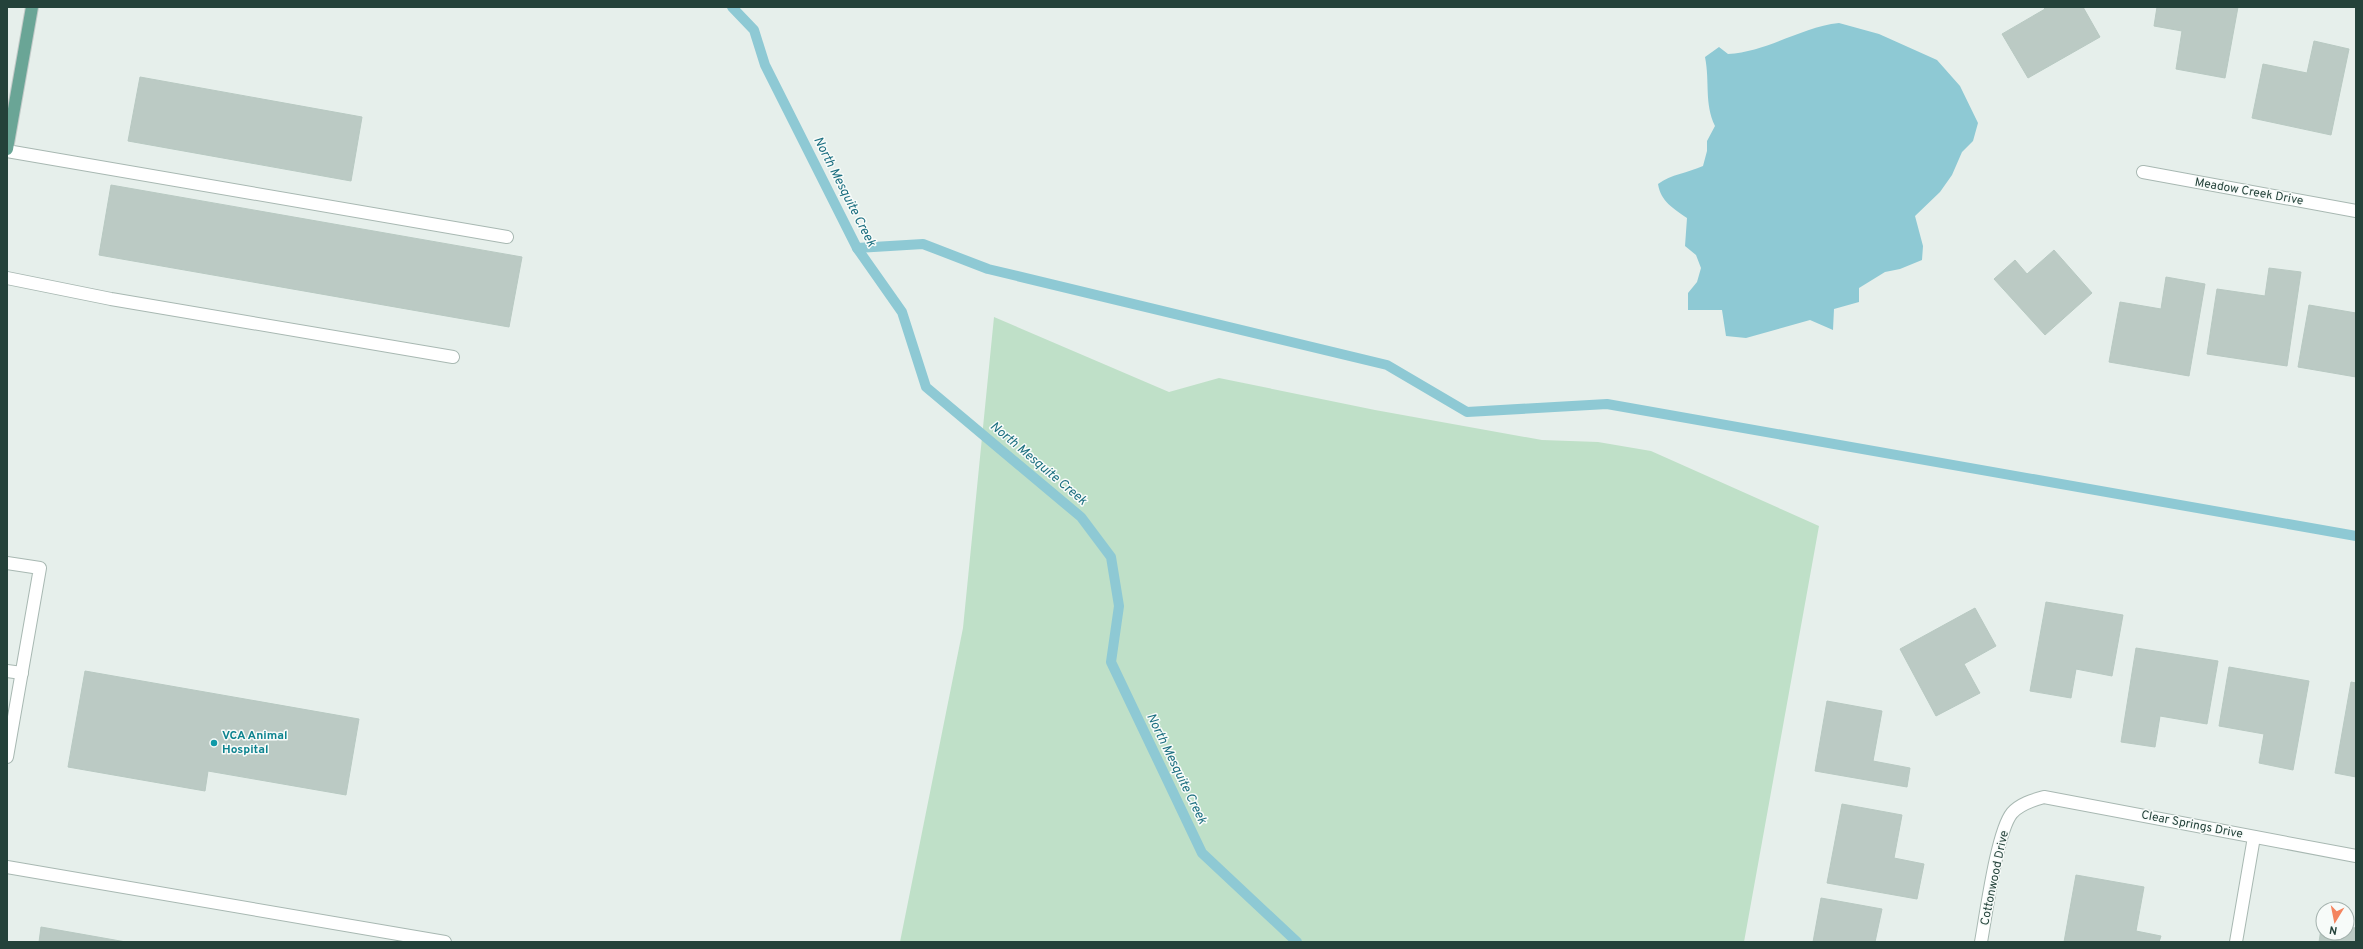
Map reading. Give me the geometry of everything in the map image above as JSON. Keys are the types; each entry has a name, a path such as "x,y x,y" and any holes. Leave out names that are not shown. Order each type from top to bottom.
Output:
{"main road":[{"path":"7,150 32,7"}],"street":[{"path":"7,150 507,237"},
{"name":"Meadow Creek Drive","path":"2143,172 2356,211"},
{"path":"7,278 111,299 453,357"},
{"path":"7,563 40,568 7,757"},
{"path":"7,671 22,673"},
{"name":"Clear Springs Drive","path":"2029,801 2044,797 2356,856"},
{"name":"Cottonwood Drive","path":"1981,942 2001,835 2012,814 2029,801"},
{"path":"2236,942 2254,837"},
{"path":"7,867 446,942"}],"green space":[{"path":"994,317 1169,392 1219,378 1375,410 1542,440 1598,442 1651,451 1819,526 1744,942 900,942 963,628"}],"water":[{"path":"1839,23 1879,34 1937,60 1960,86 1978,123 1973,141 1962,152 1952,175 1940,192 1915,216 1923,246 1922,260 1900,269 1885,272 1859,288 1859,302 1834,309 1833,330 1810,320 1746,338 1726,336 1722,310 1688,310 1688,293 1697,282 1701,268 1696,255 1685,246 1687,218 1668,204 1662,196 1658,184 1668,178 1703,166 1707,151 1707,141 1715,126 1708,101 1705,57 1719,47 1728,54 1742,52 1756,49 1811,29"}],"building":[{"path":"2043,7 2083,7 2100,37 2028,78 2002,34 2045,9"},
{"path":"2157,7 2238,7 2225,78 2176,69 2182,31 2154,26"},
{"path":"2314,41 2349,49 2331,135 2252,118 2263,64 2307,73"},
{"path":"140,77 362,117 351,181 128,141"},
{"path":"111,185 522,257 509,327 99,255"},
{"path":"2054,250 2092,293 2045,335 1994,279 2015,260 2027,274"},
{"path":"2269,268 2301,272 2287,366 2207,354 2217,289 2265,296"},
{"path":"2166,277 2205,284 2189,376 2109,362 2120,302 2161,309"},
{"path":"2309,305 2356,313 2356,377 2298,367"},
{"path":"2046,602 2123,615 2112,676 2076,669 2071,698 2030,691"},
{"path":"1975,608 1996,646 1964,664 1980,693 1936,716 1900,649"},
{"path":"2136,648 2218,661 2207,724 2160,716 2155,747 2121,742"},
{"path":"2229,667 2309,681 2293,770 2259,763 2264,734 2219,726"},
{"name":"VCA Animal Hospital","path":"85,671 359,719 346,795 208,771 205,791 68,767"},
{"path":"2351,682 2356,683 2356,777 2335,773"},
{"path":"1827,701 1882,711 1873,761 1910,768 1907,787 1815,771"},
{"path":"1842,804 1902,815 1894,858 1924,864 1917,899 1827,883"},
{"path":"2076,875 2144,887 2136,931 2161,936 2159,942 2064,942"},
{"path":"1821,898 1882,909 1875,942 1813,942"},
{"path":"41,927 126,942 39,942"},
{"path":"2356,928 2356,942 2319,942 2355,941"}],"waterway":[{"name":"North Mesquite Creek","path":"732,7 754,30 765,65 857,248 902,312 926,387 1081,517 1111,557 1119,606 1111,662 1202,853 1297,942"},
{"path":"857,248 923,244 988,269 1387,365 1467,412 1607,404 2356,536"}],"place":[{"name":"VCA Animal Hospital","path":"214,743"}]}
